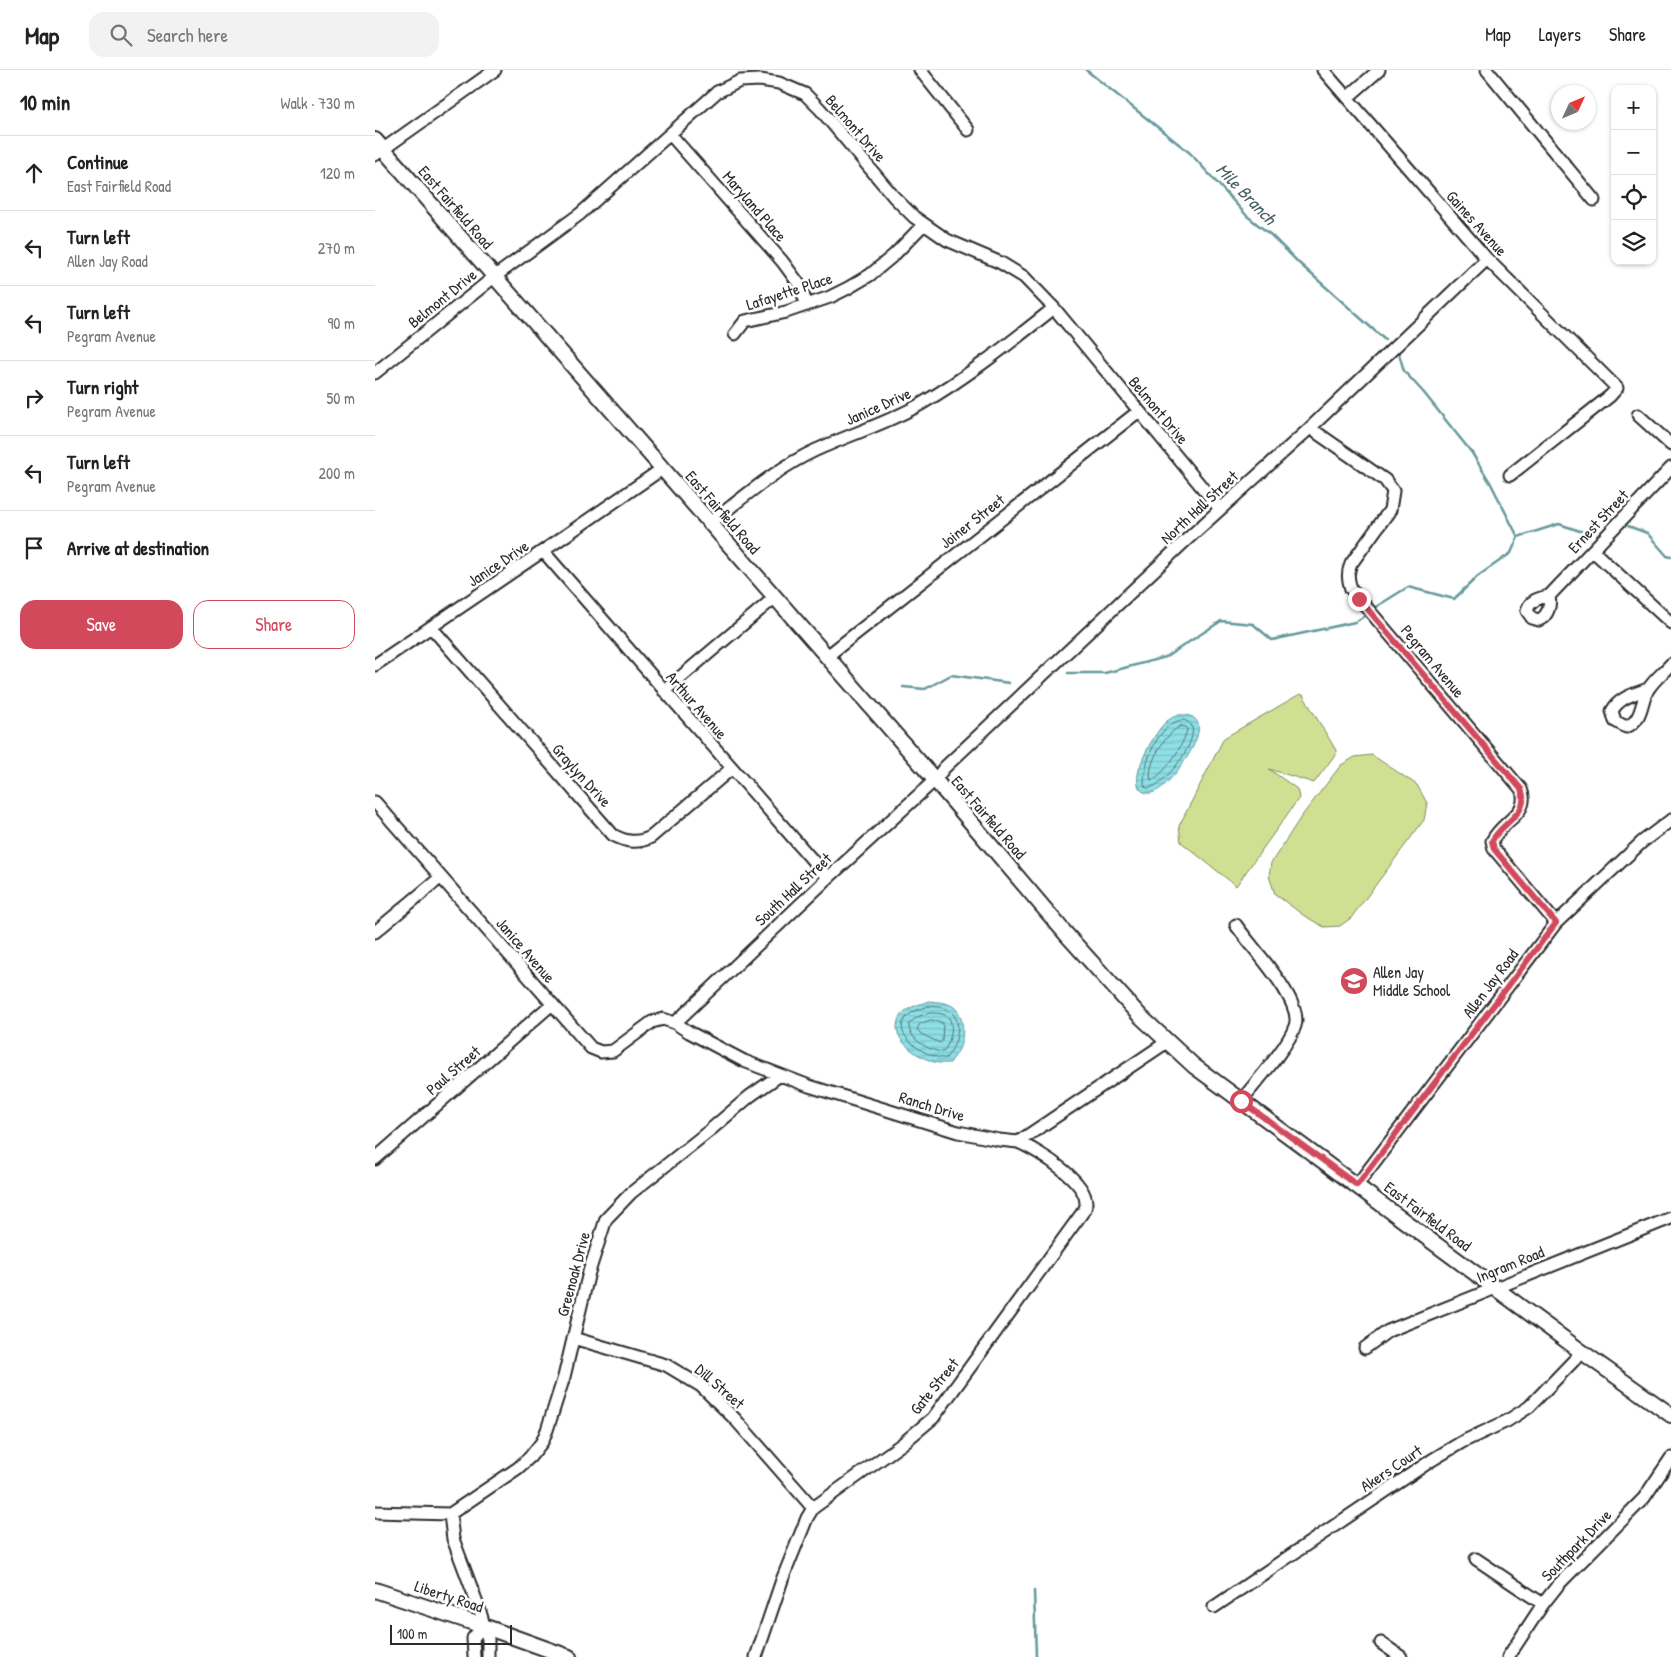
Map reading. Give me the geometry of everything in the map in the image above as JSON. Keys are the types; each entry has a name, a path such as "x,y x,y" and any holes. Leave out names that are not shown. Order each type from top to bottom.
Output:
{"main road":[{"name":"East Fairfield Road","path":"378,148 494,277 935,780 1066,934 1123,998 1167,1042 1194,1066 1241,1101 1494,1288 1671,1415"},
{"name":"Liberty Road","path":"375,1590 569,1657"}],"street":[{"path":"378,148 495,70"},
{"path":"779,83 781,70"},
{"path":"920,70 968,130"},
{"name":"Gaines Avenue","path":"1323,70 1487,259 1617,388 1611,396 1510,476"},
{"path":"1347,98 1379,70"},
{"path":"1487,70 1594,200"},
{"name":"Belmont Drive","path":"375,373 494,277 580,214 717,92 740,81 761,75 805,94 820,109 894,197 923,225 947,240 1001,263 1024,277 1054,308 1220,509"},
{"name":"Maryland Place","path":"670,134 782,261 799,284 807,305"},
{"name":"Lafayette Place","path":"735,334 745,321 829,298 870,275 894,255 923,225"},
{"name":"North Hall Street","path":"935,780 944,768 1309,428 1487,259"},
{"name":"Janice Drive","path":"709,523 760,484 792,463 817,450 889,420 954,384 987,362 1054,308"},
{"name":"Joiner Street","path":"826,657 1139,411"},
{"path":"1638,416 1671,445"},
{"name":"Pegram Avenue","path":"1309,428 1375,472 1386,481 1393,491 1390,510 1348,571 1347,578 1351,589 1521,789 1525,797 1524,804 1495,833 1492,841 1494,849 1556,923"},
{"name":"Ernest Street","path":"1549,596 1671,468"},
{"name":"Janice Drive","path":"375,665 662,469"},
{"path":"1593,551 1671,623"},
{"name":"Arthur Avenue","path":"543,552 828,878"},
{"path":"664,691 774,598"},
{"name":"Graylyn Drive","path":"431,627 613,835 621,839 636,842 651,837 731,769"},
{"path":"1648,689 1671,664"},
{"name":"South Hall Street","path":"675,1023 935,780"},
{"name":"Janice Avenue","path":"375,802 591,1048 601,1052 613,1051 652,1022 663,1020 675,1023"},
{"name":"Allen Jay Road","path":"1357,1185 1556,923 1642,842 1671,820"},
{"path":"375,932 441,877"},
{"path":"1236,925 1293,1003 1296,1024 1290,1036 1241,1101"},
{"name":"Paul Street","path":"375,1159 552,1004"},
{"name":"Ranch Drive","path":"675,1023 745,1061 809,1086 958,1132 1018,1142"},
{"path":"1018,1142 1167,1042"},
{"name":"Greenoak Drive","path":"450,1514 518,1468 542,1442 559,1393 589,1272 606,1219 631,1193 750,1096 780,1075"},
{"name":"Gate Street","path":"756,1657 782,1580 807,1518 813,1508 902,1444 933,1418 1085,1209 1087,1199 1076,1182 1041,1154 1018,1142"},
{"name":"Ingram Road","path":"1365,1348 1388,1331 1671,1218"},
{"name":"Dill Street","path":"573,1338 666,1365 701,1386 735,1419 813,1508"},
{"name":"Akers Court","path":"1214,1608 1432,1460 1462,1442 1507,1422 1529,1406 1582,1352"},
{"name":"Southpark Drive","path":"1508,1657 1543,1604 1558,1586 1644,1498 1671,1458"},
{"path":"375,1512 450,1514 453,1539 479,1608 487,1639 488,1657"},
{"path":"1476,1559 1543,1604"},
{"path":"474,1657 473,1638 483,1626"},
{"path":"1381,1643 1401,1657"}],"green space":[{"path":"1300,694 1303,695 1337,752 1314,783 1269,769 1297,789 1299,798 1236,886 1181,842 1179,826 1224,738"},
{"path":"1372,755 1417,785 1427,803 1424,820 1351,918 1340,926 1324,927 1303,915 1275,894 1269,876 1271,863 1301,817 1341,765 1355,757"}],"water":[{"path":"1177,715 1191,717 1198,723 1198,733 1193,746 1186,759 1168,782 1156,791 1147,793 1140,789 1138,782 1138,772 1142,761 1158,732 1165,723"},
{"path":"929,1001 950,1005 955,1008 961,1017 963,1028 961,1045 950,1063 936,1063 920,1056 901,1040 898,1033 897,1026 901,1015 912,1007"}],"waterway":[{"name":"Mile Branch","path":"1086,70 1190,153 1247,216 1271,235 1300,264 1385,340"},
{"name":"Mile Branch","path":"1399,354 1404,371 1472,453 1491,484 1518,537 1559,524 1580,531 1593,532"},
{"name":"Mile Branch","path":"1628,526 1647,533 1667,556 1671,557"},
{"path":"1374,608 1408,587 1454,599 1478,576 1511,553 1518,537"},
{"path":"1068,673 1105,673 1166,657 1221,621 1253,624 1272,640 1355,622 1366,615"},
{"path":"903,687 925,689 951,675 1009,683"},
{"path":"1034,1591 1036,1657"}],"place":[{"name":"Allen Jay Middle School","path":"1354,981"}],"route":[{"path":"1241,1101 1357,1185 1556,923 1494,849 1492,841 1495,833 1524,804 1525,797 1521,789 1359,599"}]}
